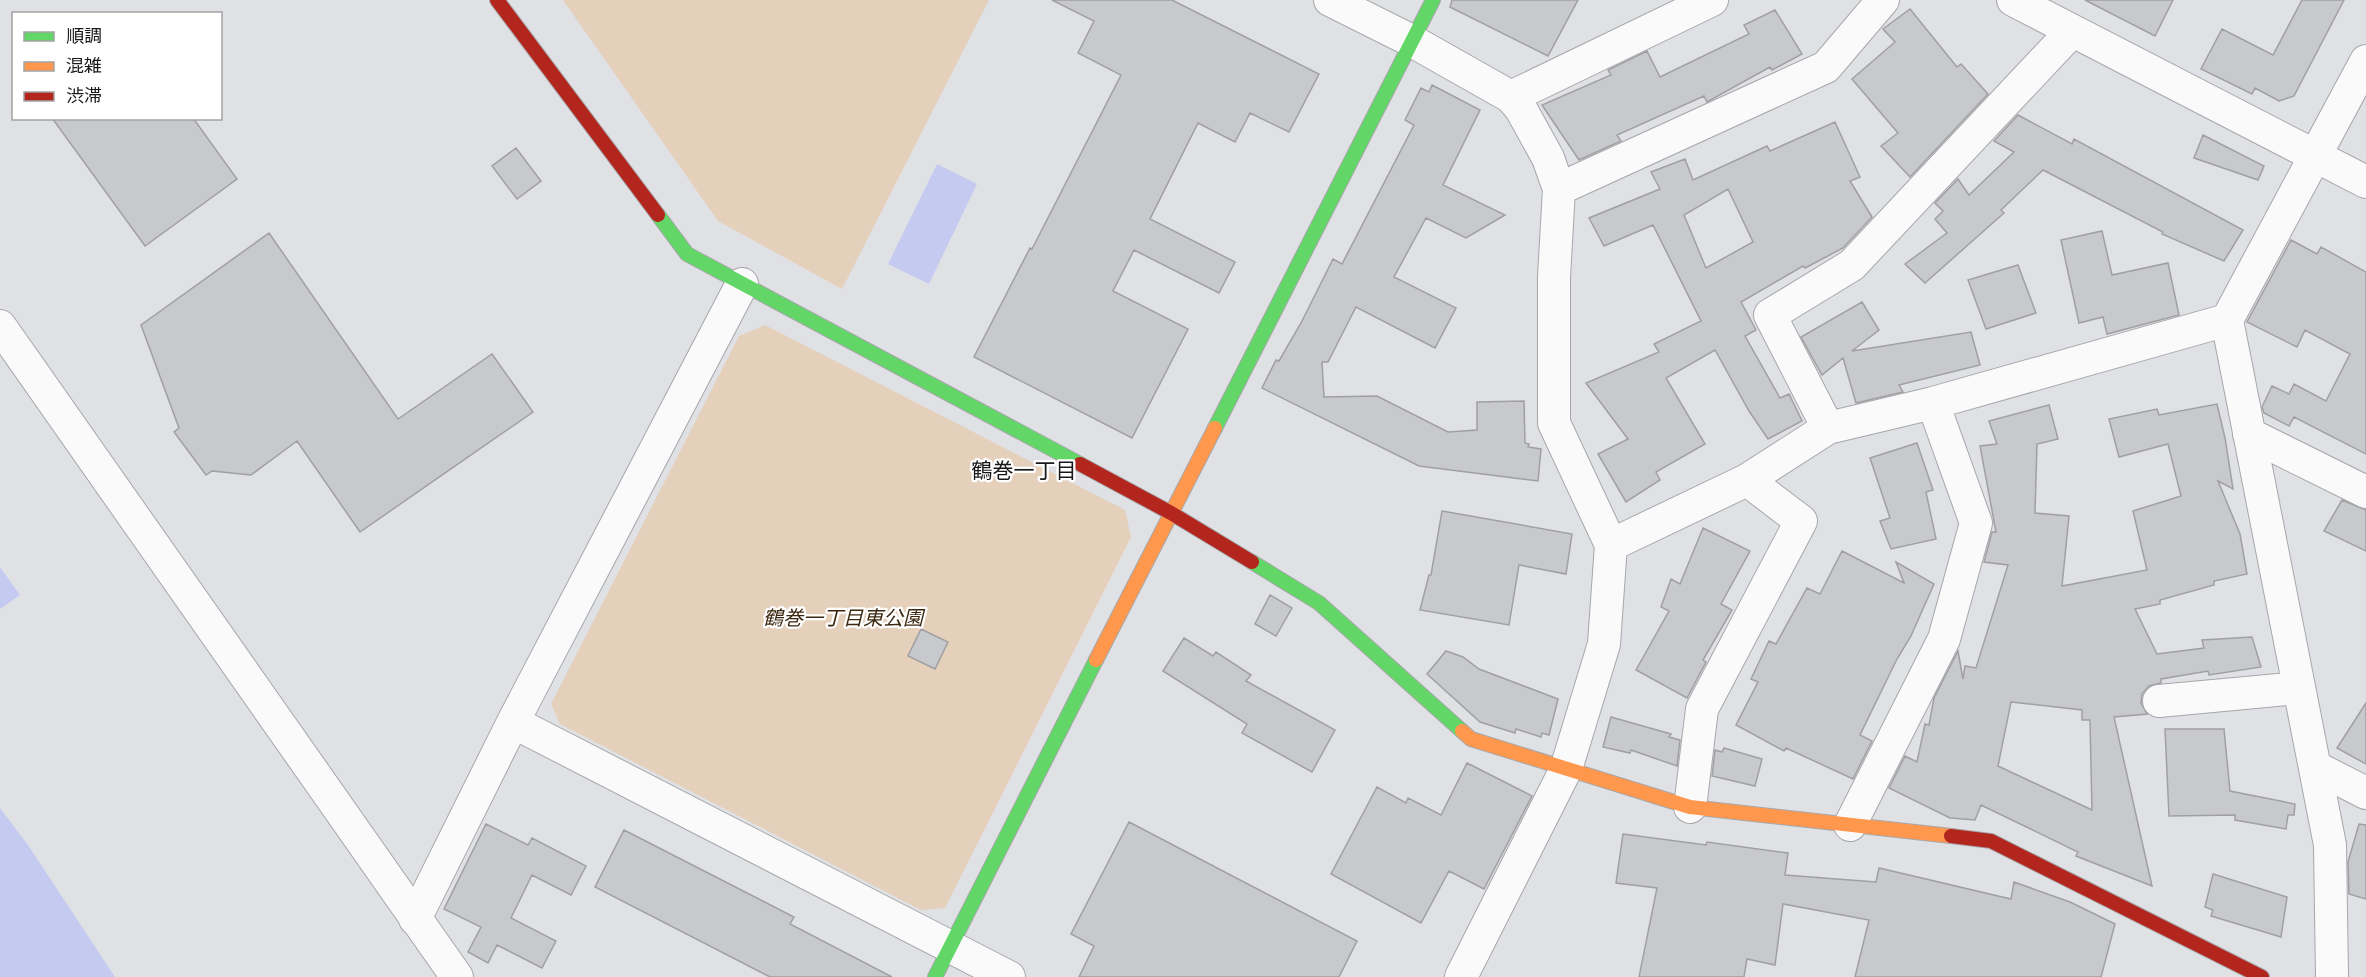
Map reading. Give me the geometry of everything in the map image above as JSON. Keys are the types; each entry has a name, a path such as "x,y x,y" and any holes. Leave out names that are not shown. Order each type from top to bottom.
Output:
{"street":[{"path":"497,0 687,254 1171,513 1319,603 1471,739 1690,807 1991,842 2262,977"},
{"path":"1330,0 1412,41 1511,97 1521,109 1548,158 1559,189 1554,277 1554,423 1611,545 1604,644 1566,769 1461,977"},
{"path":"935,977 1433,0"},
{"path":"1511,97 1712,0"},
{"path":"1559,189 1826,67 1883,0"},
{"path":"2013,0 2366,182"},
{"path":"1828,428 1770,315 1852,265 2072,31"},
{"path":"2332,977 2330,845 2227,320 2366,60"},
{"path":"415,919 513,722 742,284"},
{"path":"1611,545 1747,480 1828,428 1933,403 2227,320"},
{"path":"0,326 457,977"},
{"path":"1850,825 1944,639 1976,523 1933,403"},
{"path":"2249,434 2366,492"},
{"path":"1690,807 1702,709 1801,521 1747,480"},
{"path":"2159,701 2299,688"},
{"path":"513,722 1009,977"},
{"path":"2315,767 2366,793"}],"green space":[{"path":"563,0 989,0 842,289 718,221"},
{"name":"鶴巻一丁目東公園","path":"765,325 1125,510 1131,537 945,908 921,910 560,724 551,704 739,336"}],"water":[{"path":"937,164 977,184 929,284 888,264"},
{"path":"0,567 20,595 0,609"},
{"path":"0,808 28,845 115,977 0,977"}],"building":[{"path":"1052,0 1172,0 1319,74 1289,132 1250,113 1235,142 1198,123 1150,219 1235,262 1219,293 1134,250 1113,291 1188,329 1132,438 974,357 1121,75 1078,53 1094,21"},
{"path":"1452,0 1578,0 1548,56 1450,7"},
{"path":"2085,0 2173,0 2155,36"},
{"path":"2302,0 2344,0 2294,96 2279,101 2255,88 2252,94 2201,69 2222,29 2273,55"},
{"path":"1910,9 1957,67 1961,64 1988,94 1910,177 1881,146 1898,133 1852,79 1895,42 1883,29"},
{"path":"1775,10 1802,54 1772,70 1770,67 1707,102 1704,96 1617,135 1621,141 1579,160 1542,105 1611,75 1608,70 1647,51 1660,77 1749,34 1744,25"},
{"path":"1432,85 1480,110 1443,185 1505,215 1466,238 1426,218 1394,277 1456,308 1435,348 1356,307 1328,362 1322,362 1324,397 1377,396 1448,432 1477,430 1477,402 1524,401 1525,443 1529,444 1528,447 1541,449 1538,481 1419,466 1262,388 1276,360 1279,361 1301,323 1333,259 1342,264 1414,125 1405,120 1421,88 1429,92"},
{"path":"2018,115 2072,144 2074,139 2243,230 2224,261 2162,234 2163,232 2043,170 2001,210 2004,213 1925,283 1905,264 1947,233 1935,219 1943,211 1935,203 1958,179 1969,195 2014,152 1994,141"},
{"path":"53,120 194,120 237,179 145,246"},
{"path":"1835,122 1860,177 1850,181 1872,217 1843,248 1805,268 1803,266 1741,302 1756,330 1745,336 1780,398 1789,394 1802,421 1768,439 1749,411 1715,350 1666,378 1705,444 1656,472 1660,480 1626,502 1598,454 1628,439 1586,383 1659,352 1654,344 1701,321 1653,225 1604,246 1589,218 1660,189 1651,172 1685,159 1693,180 1767,146 1770,151","holes":["1728,189 1753,242 1706,268 1684,215"]},
{"path":"2203,135 2264,166 2258,180 2194,158"},
{"path":"516,148 541,181 517,199 492,166"},
{"path":"2102,231 2112,275 2168,263 2179,315 2107,334 2103,317 2079,323 2061,240"},
{"path":"269,233 398,419 492,354 533,412 360,532 297,441 251,475 212,471 206,475 174,432 179,428 141,325"},
{"path":"2291,240 2317,254 2321,247 2366,272 2366,454 2294,417 2289,426 2264,413 2262,407 2272,386 2289,394 2294,384 2326,401 2350,354 2305,330 2297,347 2247,322"},
{"path":"2018,265 2036,313 1986,329 1968,280"},
{"path":"1862,302 1879,330 1852,351 1971,332 1980,365 1899,385 1903,392 1856,403 1843,358 1822,375 1801,337"},
{"path":"2217,404 2233,489 2218,481 2240,534 2247,574 2214,581 2214,585 2160,600 2160,604 2135,609 2157,654 2204,648 2202,640 2252,637 2261,667 2209,675 2208,671 2161,679 2161,683 2149,686 2142,694 2141,703 2147,714 2114,717 2152,886 2076,856 2078,852 1981,805 1975,820 1950,818 1889,788 1905,756 1917,762 1925,724 1929,725 1934,698 1958,651 1963,679 1965,666 1976,668 2008,565 1984,562 1992,532 1996,532 1980,446 1997,444 1989,421 2049,405 2058,439 2037,444 2035,513 2069,516 2062,586 2147,570 2133,511 2181,496 2168,444 2119,457 2109,419 2157,409 2159,415","holes":["2011,702 2082,710 2082,720 2090,720 2092,810 1998,766"]},
{"path":"1917,443 1933,490 1926,492 1936,539 1891,549 1880,521 1890,518 1870,458"},
{"path":"2342,500 2366,510 2366,551 2324,531"},
{"path":"1442,511 1572,534 1566,574 1519,565 1509,625 1420,610 1429,575 1431,575"},
{"path":"1703,528 1750,551 1721,604 1732,610 1703,660 1706,662 1687,698 1636,670 1669,611 1661,607 1671,579 1680,584"},
{"path":"1842,551 1904,583 1896,562 1934,584 1911,636 1897,659 1860,735 1872,741 1853,779 1786,748 1784,751 1736,725 1758,682 1751,679 1769,641 1776,644 1807,588 1820,594"},
{"path":"1270,595 1292,608 1276,636 1255,624"},
{"path":"921,629 948,642 935,669 908,656"},
{"path":"1184,638 1213,656 1216,652 1251,675 1246,681 1335,730 1312,772 1242,733 1247,724 1163,671"},
{"path":"1446,651 1463,657 1479,669 1558,699 1549,735 1542,733 1541,737 1516,729 1515,733 1480,722 1427,674"},
{"path":"2366,703 2366,764 2337,748"},
{"path":"1611,717 1671,734 1669,737 1680,740 1677,766 1631,750 1630,753 1603,747"},
{"path":"2165,729 2224,729 2230,791 2295,804 2294,815 2288,815 2286,829 2235,820 2235,815 2169,816"},
{"path":"1724,748 1762,759 1755,786 1712,776 1715,750 1722,752"},
{"path":"1467,763 1532,796 1484,889 1449,871 1421,923 1331,874 1377,787 1406,803 1408,798 1441,815"},
{"path":"1129,822 1357,941 1339,977 1079,977 1094,946 1071,934"},
{"path":"486,824 528,845 532,838 586,866 571,895 532,875 511,918 556,941 542,968 497,945 488,963 468,952 481,927 444,909"},
{"path":"2359,824 2366,825 2366,899 2349,894 2348,862"},
{"path":"624,830 794,917 790,924 892,977 770,977 595,887"},
{"path":"1623,834 1788,853 1785,875 1876,882 1879,868 2011,899 2014,882 2070,902 2115,924 2101,977 1855,977 1869,920 1783,904 1775,965 1747,959 1744,977 1639,977 1657,888 1616,883"},
{"path":"2213,874 2287,897 2281,937 2211,916 2213,910 2205,907"}],"traffic: fast":[{"path":"1215,428 1433,0"},
{"path":"658,215 687,254 1080,464"},
{"path":"1252,562 1319,603 1462,731"},
{"path":"935,977 1096,660"}],"traffic: slow":[{"path":"1096,660 1215,428"},
{"path":"1462,731 1471,739 1690,807 1951,836"}],"traffic: jam":[{"path":"497,0 658,215"},
{"path":"1080,464 1171,513 1252,562"},
{"path":"1951,836 1991,841 2262,977"}],"district":[{"name":"鶴巻一丁目","path":"1024,471"}]}
